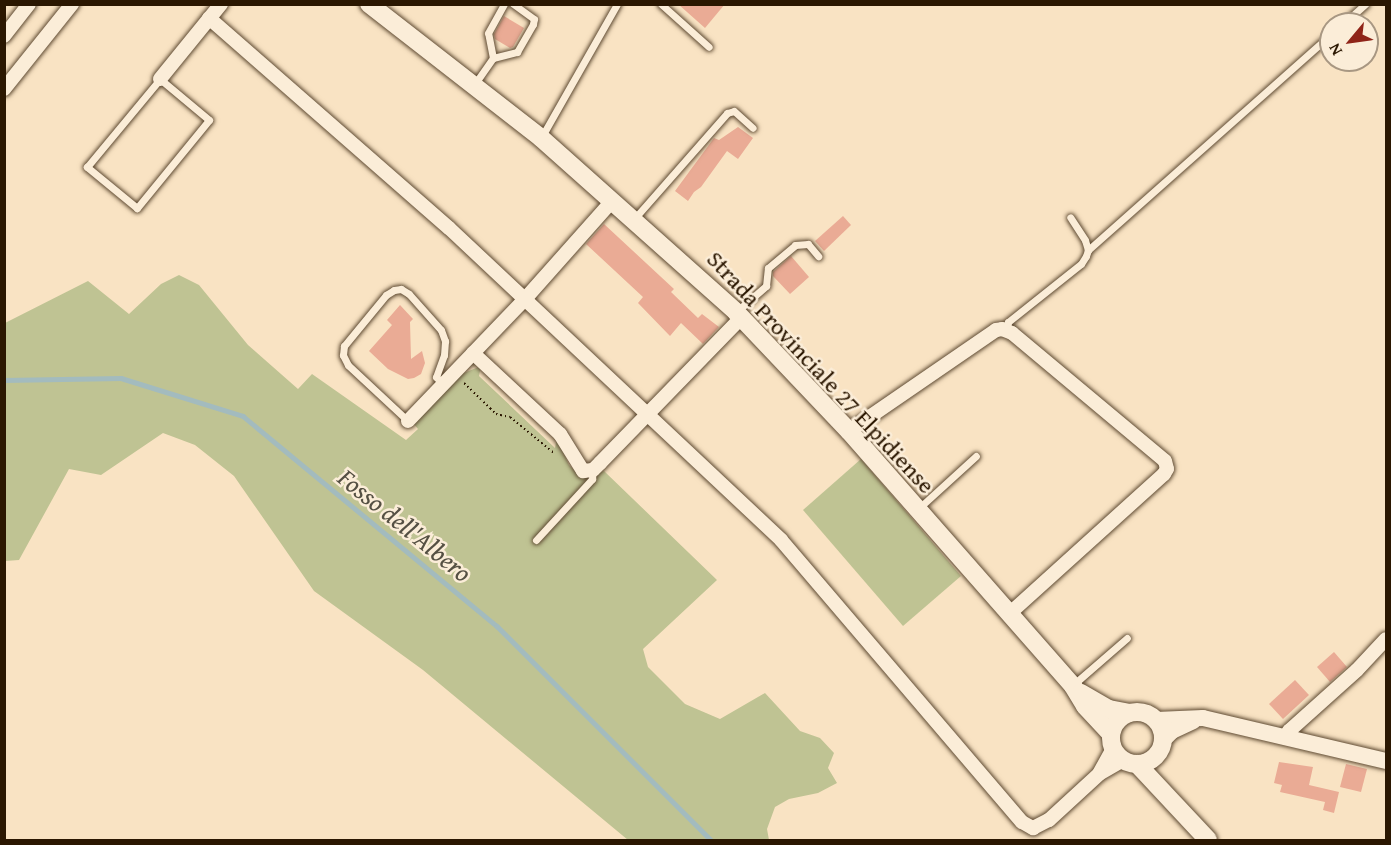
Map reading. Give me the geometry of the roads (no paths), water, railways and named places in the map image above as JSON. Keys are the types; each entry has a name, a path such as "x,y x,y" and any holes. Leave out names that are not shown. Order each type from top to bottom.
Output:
{"main road":[{"name":"Strada Provinciale 27 Elpidiense","path":"369,4 542,138 739,315 849,431 1072,686 1121,752 1158,786 1208,840"},
{"name":"Strada Provinciale 27 Elpidiense","path":"1072,686 1109,709 1144,713 1156,720"},
{"path":"1129,713 1117,721 1121,752 1159,748"},
{"path":"1156,720 1162,734 1155,770 1158,786"}],"street":[{"path":"4,36 29,4"},
{"path":"159,79 221,4"},
{"path":"4,89 65,7"},
{"path":"209,18 354,142 781,540 1027,826 1033,828 1049,820 1121,752"},
{"path":"408,421 525,299 612,201"},
{"path":"473,353 560,434 583,471 593,470 739,315"},
{"path":"849,431 996,330 1007,329 1165,461 1167,469 1009,614"},
{"path":"1286,738 1289,731 1357,670 1386,639"},
{"path":"1159,748 1185,723 1203,718"},
{"path":"1156,720 1203,718 1386,760"}],"lane":[{"path":"493,58 488,33 504,4"},
{"path":"474,85 493,58 517,52 533,24 534,19 525,8 513,4"},
{"path":"542,138 617,4"},
{"path":"661,4 709,47"},
{"path":"1007,329 1008,322 1081,264 1088,250 1319,45"},
{"path":"159,79 209,120 137,208 87,167 159,79"},
{"path":"634,219 727,113 734,111 753,128"},
{"path":"1070,218 1085,240 1088,250"},
{"path":"739,315 766,286 768,268 795,245 801,242 808,244 818,256"},
{"path":"408,421 348,365 343,355 344,346 386,296 394,290 401,289 409,294 441,330 445,341 444,355 436,377 444,384"},
{"path":"917,509 976,456"},
{"path":"536,540 592,479 593,470"},
{"path":"1072,686 1127,638"}],"waterway":[{"name":"Fosso dell'Albero","path":"4,380 121,378 243,416 497,626 711,840"}]}
